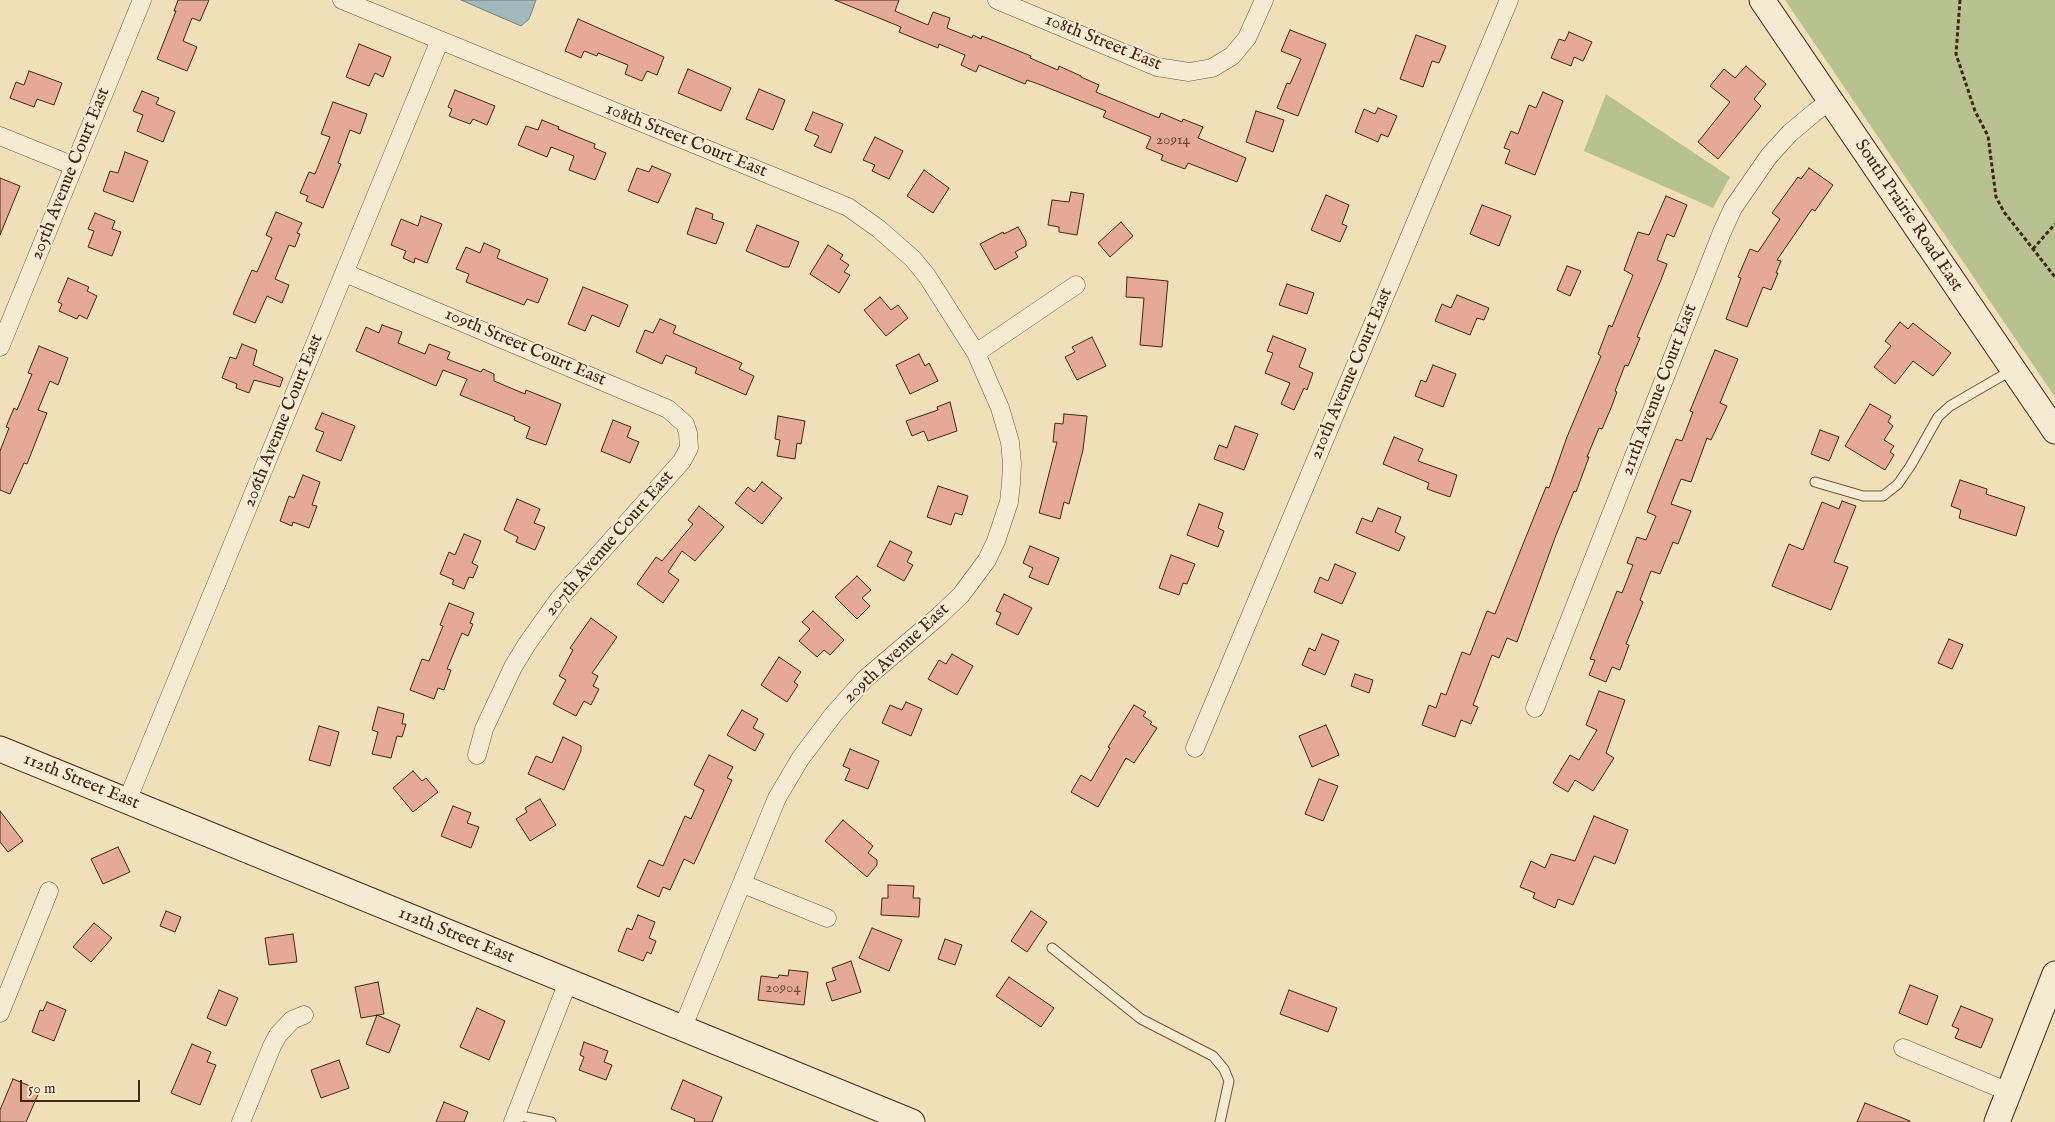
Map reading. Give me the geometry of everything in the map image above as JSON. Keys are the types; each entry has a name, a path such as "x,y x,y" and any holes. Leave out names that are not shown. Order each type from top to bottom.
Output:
{"street":[{"name":"205th Avenue Court East","path":"0,348 142,0"},
{"name":"108th Street Court East","path":"342,0 848,208 879,229 913,259 943,299 976,353"},
{"name":"108th Street East","path":"1008,2 1157,67 1190,72 1212,68 1241,48 1264,0"},
{"name":"210th Avenue Court East","path":"1195,748 1509,0"},
{"name":"South Prairie Road East","path":"1762,0 2055,431"},
{"name":"206th Avenue Court East","path":"127,801 440,40"},
{"name":"211th Avenue Court East","path":"1535,708 1722,232 1746,188 1768,156 1790,133 1830,101"},
{"path":"0,136 74,166"},
{"name":"109th Street Court East","path":"345,273 668,409 685,424 690,439"},
{"path":"976,353 1076,285"},
{"name":"209th Avenue East","path":"682,1029 777,798 800,758 833,715 865,679 939,616 960,594 979,572 996,541 1009,502 1012,464 1010,442 1000,408 976,353"},
{"name":"207th Avenue Court East","path":"476,755 484,729 500,694 527,644 559,599 682,461 689,448 690,439"},
{"name":"112th Street East","path":"0,749 912,1122"},
{"path":"743,884 827,918"},
{"path":"0,1013 49,891"},
{"path":"1997,1122 2055,974"},
{"path":"514,1118 568,982"},
{"path":"241,1122 278,1035 292,1020 304,1015"},
{"path":"1903,1048 2009,1092"}],"lane":[{"path":"1815,482 1863,496 1883,496 1898,484 1912,465 1938,417 1950,406 2013,369"},
{"path":"1052,948 1141,1019 1213,1056 1224,1068 1229,1081 1220,1122"},
{"path":"514,1118 551,1122"}],"path":[{"path":"1960,0 1956,54 1975,111 1988,136 1996,197 2004,212 2055,277"},
{"path":"2033,249 2055,224"}],"green space":[{"path":"1785,0 2055,0 2055,397"},
{"path":"1606,94 1730,177 1713,208 1584,151"}],"water":[{"path":"461,0 536,0 529,19 521,26"}],"building":[{"path":"178,0 209,0 200,21 192,18 183,41 197,47 187,71 157,59 176,11 174,11"},
{"path":"835,0 899,0 895,11 928,25 933,12 950,18 947,28 972,38 973,35 981,39 982,36 1031,56 1030,58 1058,70 1059,66 1099,85 1096,92 1159,118 1161,113 1182,122 1183,119 1203,127 1198,138 1246,158 1237,182 1188,163 1185,169 1161,160 1163,155 1146,148 1151,137 1103,117 1106,111 1041,85 1027,80 1025,84 979,65 976,72 961,65 965,55 939,44 938,48 899,32 901,27"},
{"path":"578,19 664,57 657,75 647,71 642,81 625,74 628,65 598,53 597,56 584,51 581,58 565,51"},
{"path":"1290,30 1326,44 1298,116 1277,108 1287,83 1290,84 1301,59 1281,51"},
{"path":"1569,32 1592,42 1583,61 1574,57 1571,66 1551,58 1559,39 1565,41"},
{"path":"1416,35 1446,46 1439,63 1432,61 1423,87 1400,79"},
{"path":"359,44 391,57 383,77 375,73 369,86 346,77"},
{"path":"1746,66 1766,84 1754,99 1761,106 1718,159 1698,142 1730,102 1710,86 1724,69 1735,78"},
{"path":"688,69 731,88 721,111 678,93"},
{"path":"29,71 62,83 54,105 37,99 34,107 10,98 16,82 24,85"},
{"path":"759,89 785,100 773,130 746,119"},
{"path":"455,90 495,106 487,125 473,119 470,124 449,116 452,109 448,107"},
{"path":"142,91 159,98 156,104 175,112 163,142 137,131 143,115 133,111"},
{"path":"1543,92 1563,101 1535,175 1505,163 1510,150 1504,148 1511,131 1518,134 1529,105 1536,108"},
{"path":"333,102 367,114 360,134 350,130 338,163 341,164 323,208 306,201 308,196 300,193 309,172 315,174 330,137 321,134"},
{"path":"1378,108 1397,116 1388,137 1381,134 1378,142 1355,132 1364,109 1375,114"},
{"path":"1256,111 1284,120 1273,152 1246,142"},
{"path":"813,112 843,124 831,153 814,146 819,136 805,130"},
{"path":"542,120 559,127 558,129 595,144 594,148 606,153 595,180 569,170 574,156 551,147 547,157 518,145 526,126 538,130"},
{"path":"875,137 903,151 889,179 872,171 875,165 863,160"},
{"path":"125,152 148,161 133,202 103,191 110,171 118,173"},
{"path":"652,166 671,174 658,203 628,191 637,168 649,172"},
{"path":"1809,168 1833,185 1815,211 1812,209 1777,260 1781,261 1771,290 1763,287 1747,327 1726,319 1741,278 1738,277 1750,249 1758,252 1780,219 1772,213 1798,177 1801,179"},
{"path":"924,170 949,188 933,213 907,196"},
{"path":"0,178 20,186 0,235"},
{"path":"1071,192 1084,194 1077,235 1059,232 1059,227 1048,225 1052,200 1069,202"},
{"path":"1326,195 1349,205 1342,224 1347,226 1340,242 1311,230"},
{"path":"1666,196 1687,205 1674,237 1667,234 1657,260 1667,264 1637,337 1640,338 1628,366 1625,365 1611,408 1602,429 1599,428 1587,457 1589,457 1576,492 1574,491 1556,535 1517,642 1507,638 1499,658 1492,655 1473,705 1478,707 1471,724 1461,720 1455,737 1422,725 1429,705 1436,708 1441,693 1446,695 1462,652 1470,655 1487,611 1495,614 1546,487 1549,488 1567,437 1601,356 1598,354 1609,325 1612,327 1633,275 1624,270 1638,232 1649,235"},
{"path":"1482,205 1511,216 1499,246 1470,234"},
{"path":"696,208 713,214 712,219 724,223 716,244 687,234"},
{"path":"276,212 302,223 297,233 300,234 295,247 289,245 275,279 289,285 282,303 267,296 255,323 233,314 252,270 257,272 272,238 266,235"},
{"path":"95,213 115,221 112,229 121,232 112,256 88,247 94,231 88,229"},
{"path":"421,216 442,224 427,263 415,258 414,263 403,258 406,251 391,245 401,219 418,226"},
{"path":"1121,222 1133,236 1110,257 1098,243"},
{"path":"757,225 799,242 789,267 784,267 746,251"},
{"path":"1018,227 1026,241 1026,246 1015,252 1018,257 995,270 980,244 1003,232 1004,234"},
{"path":"484,243 500,250 497,258 548,279 538,303 527,299 524,305 466,282 469,274 456,269 466,247 480,253"},
{"path":"828,245 843,255 840,259 849,265 844,272 850,275 839,293 810,274"},
{"path":"1567,266 1581,271 1570,296 1557,290"},
{"path":"1127,277 1168,281 1162,347 1140,345 1144,298 1126,297"},
{"path":"68,278 89,287 87,291 97,296 87,319 79,315 77,319 59,311 62,304 58,302"},
{"path":"1287,284 1314,293 1307,314 1279,305"},
{"path":"583,287 628,305 619,327 592,315 585,331 568,324"},
{"path":"1457,295 1489,308 1484,320 1477,318 1470,335 1435,321 1442,304 1451,308"},
{"path":"880,297 891,310 898,305 908,318 886,336 864,310"},
{"path":"660,319 676,326 673,333 742,363 739,369 754,376 746,395 695,373 697,368 666,355 662,364 636,352 645,330 653,333"},
{"path":"1900,322 1908,329 1913,323 1951,353 1933,376 1913,361 1895,384 1874,367 1891,346 1885,341"},
{"path":"382,325 402,332 398,343 425,354 429,344 450,352 447,359 481,372 483,369 494,374 494,381 525,394 526,390 561,404 546,445 526,438 530,427 514,420 515,417 460,395 467,379 443,370 436,386 356,351 366,327 379,333"},
{"path":"1273,336 1306,349 1299,367 1313,373 1307,390 1304,388 1294,410 1281,404 1290,383 1265,373 1273,353 1267,351"},
{"path":"1092,337 1106,366 1077,380 1065,357 1075,352 1072,347"},
{"path":"242,344 257,350 253,365 283,378 280,387 254,380 249,393 236,388 237,384 222,378 230,357 236,359"},
{"path":"39,346 68,358 58,385 50,381 38,410 47,413 27,464 24,463 10,494 0,490 0,451 9,428 6,427 14,408 17,410 32,374 28,373"},
{"path":"1715,350 1738,359 1720,403 1727,406 1711,440 1707,438 1691,482 1681,479 1671,504 1691,511 1678,544 1673,542 1660,574 1651,571 1640,600 1643,602 1626,644 1629,645 1620,670 1612,667 1606,682 1589,675 1595,660 1590,659 1617,591 1622,593 1633,565 1627,563 1637,537 1646,540 1656,516 1647,512 1676,439 1682,441 1693,412 1690,411"},
{"path":"919,354 925,366 929,363 938,381 910,394 896,365"},
{"path":"1433,365 1456,374 1443,407 1415,396 1421,380 1426,382"},
{"path":"950,402 957,431 928,441 924,431 912,436 906,421 938,410 937,407"},
{"path":"1870,404 1891,416 1888,422 1893,426 1884,440 1894,446 1890,452 1894,455 1885,470 1845,446"},
{"path":"322,413 355,426 341,461 316,451 324,432 315,429"},
{"path":"1064,414 1087,416 1083,450 1069,504 1064,502 1060,519 1039,513 1057,442 1053,442 1055,423 1063,424"},
{"path":"778,416 805,421 801,444 797,443 795,459 777,456 780,440 775,439"},
{"path":"613,420 631,427 627,437 639,442 630,463 601,451"},
{"path":"1235,426 1258,434 1244,470 1214,459 1219,445 1227,448"},
{"path":"1820,430 1839,437 1829,461 1811,454"},
{"path":"1394,437 1423,449 1418,461 1457,475 1450,497 1427,489 1429,483 1383,464"},
{"path":"303,475 320,482 312,505 317,506 309,528 293,522 292,526 280,521 289,496 294,498"},
{"path":"1960,480 1987,489 1986,494 2025,507 2016,536 1959,518 1961,510 1951,506"},
{"path":"762,482 782,498 762,524 735,503 748,487 754,492"},
{"path":"938,486 968,496 962,515 955,513 951,525 927,517"},
{"path":"517,499 540,509 534,523 545,527 535,550 516,542 518,537 504,530"},
{"path":"1842,501 1856,506 1834,562 1848,567 1831,610 1772,586 1789,544 1803,550 1822,502 1839,509"},
{"path":"1199,504 1223,513 1218,528 1224,531 1218,547 1187,535"},
{"path":"699,506 724,527 695,561 682,551 668,572 679,580 663,603 637,584 656,557 662,561 693,524 688,520"},
{"path":"1378,508 1401,517 1395,532 1405,537 1399,551 1356,533 1362,518 1372,522"},
{"path":"464,534 481,541 472,563 478,566 473,578 469,577 464,589 452,584 454,580 440,574 449,552 455,555"},
{"path":"890,541 912,552 907,562 913,565 904,581 877,566"},
{"path":"1030,546 1059,558 1048,585 1029,577 1033,568 1023,563"},
{"path":"1171,555 1195,564 1187,584 1183,583 1179,595 1159,588"},
{"path":"1335,564 1356,573 1342,604 1314,592 1320,577 1328,581"},
{"path":"857,576 871,590 862,598 870,606 857,619 835,597"},
{"path":"1004,594 1032,608 1018,635 996,624 1001,613 996,611"},
{"path":"449,603 474,613 470,623 473,624 468,636 462,633 447,669 451,670 444,690 438,688 434,699 410,690 422,659 429,661 443,626 440,625"},
{"path":"813,611 844,640 830,655 824,650 817,657 799,641 810,629 802,622"},
{"path":"591,618 617,637 592,673 598,676 593,686 599,689 591,705 584,701 576,716 553,704 566,680 559,676 573,650 570,648"},
{"path":"1322,634 1339,641 1325,675 1302,665 1309,648 1315,651"},
{"path":"1949,639 1963,645 1952,669 1938,663"},
{"path":"952,654 973,666 957,695 928,679 939,660 946,664"},
{"path":"779,657 801,672 794,682 798,685 787,702 761,685"},
{"path":"1355,674 1373,680 1369,693 1351,686"},
{"path":"1599,691 1625,700 1606,753 1614,758 1593,791 1575,780 1568,792 1553,783 1570,755 1579,760 1597,730 1586,725"},
{"path":"906,702 922,709 911,736 882,723 890,705 902,710"},
{"path":"1134,705 1146,712 1143,716 1152,722 1150,724 1157,728 1134,763 1126,758 1098,807 1071,792 1081,775 1091,781 1110,748 1108,747"},
{"path":"378,707 404,714 402,724 406,724 402,737 397,736 391,758 372,754 378,732 372,730"},
{"path":"742,710 758,719 753,728 764,734 755,751 727,735"},
{"path":"1326,725 1339,755 1312,767 1299,736"},
{"path":"319,726 339,732 330,766 309,760"},
{"path":"563,737 581,746 581,751 564,790 528,774 536,756 552,763"},
{"path":"850,749 879,761 868,789 845,780 850,769 843,766"},
{"path":"709,755 733,767 727,778 732,780 694,864 684,859 670,890 663,887 659,897 637,887 649,860 663,866 685,816 691,819 704,790 694,785"},
{"path":"413,771 422,781 426,778 438,792 413,812 393,788"},
{"path":"1319,779 1338,786 1323,821 1305,814"},
{"path":"540,799 556,825 530,841 516,819 527,812 525,808"},
{"path":"453,806 471,813 467,823 479,827 471,848 441,836"},
{"path":"0,811 23,841 8,852 0,842"},
{"path":"1594,816 1628,830 1615,864 1594,856 1573,905 1558,899 1555,908 1533,898 1535,893 1520,887 1531,861 1545,868 1551,854 1575,861"},
{"path":"843,820 873,846 868,853 877,860 877,865 867,877 825,841"},
{"path":"118,847 130,872 103,884 91,859"},
{"path":"888,885 914,886 913,898 920,898 919,917 881,915 882,898 888,898"},
{"path":"166,911 181,917 175,932 160,926"},
{"path":"1031,911 1047,922 1027,952 1011,941"},
{"path":"638,915 655,922 649,938 656,941 651,954 647,952 643,961 618,951 627,928 632,930"},
{"path":"94,923 112,938 91,962 73,947"},
{"path":"872,928 902,940 889,971 859,958"},
{"path":"293,934 297,962 269,965 265,938"},
{"path":"945,939 962,945 955,965 938,959"},
{"path":"851,961 861,992 832,1001 826,983 836,980 832,968"},
{"path":"789,970 808,972 804,1005 758,1000 761,976 778,978 779,975 788,976"},
{"path":"1009,977 1054,1008 1041,1027 996,996"},
{"path":"378,982 384,1014 361,1018 355,987"},
{"path":"1910,985 1938,996 1927,1025 1899,1013"},
{"path":"219,990 238,998 226,1026 207,1018"},
{"path":"1289,990 1337,1008 1328,1032 1280,1014"},
{"path":"47,1002 66,1010 54,1041 32,1032 40,1010 43,1011"},
{"path":"1961,1006 1993,1019 1981,1048 1955,1038 1959,1029 1952,1026"},
{"path":"477,1008 505,1021 489,1060 460,1047"},
{"path":"377,1015 400,1025 389,1053 366,1044"},
{"path":"584,1042 608,1051 604,1062 612,1065 606,1080 579,1070 584,1057 580,1055"},
{"path":"192,1044 211,1052 207,1062 216,1065 200,1105 171,1093"},
{"path":"339,1060 349,1088 321,1098 311,1070"},
{"path":"13,1079 40,1090 26,1122 0,1122 0,1110"},
{"path":"683,1080 722,1097 712,1122 694,1122 695,1119 671,1109"},
{"path":"444,1102 468,1112 464,1122 436,1122"},
{"path":"1865,1103 1910,1121 1910,1122 1857,1122"}]}
